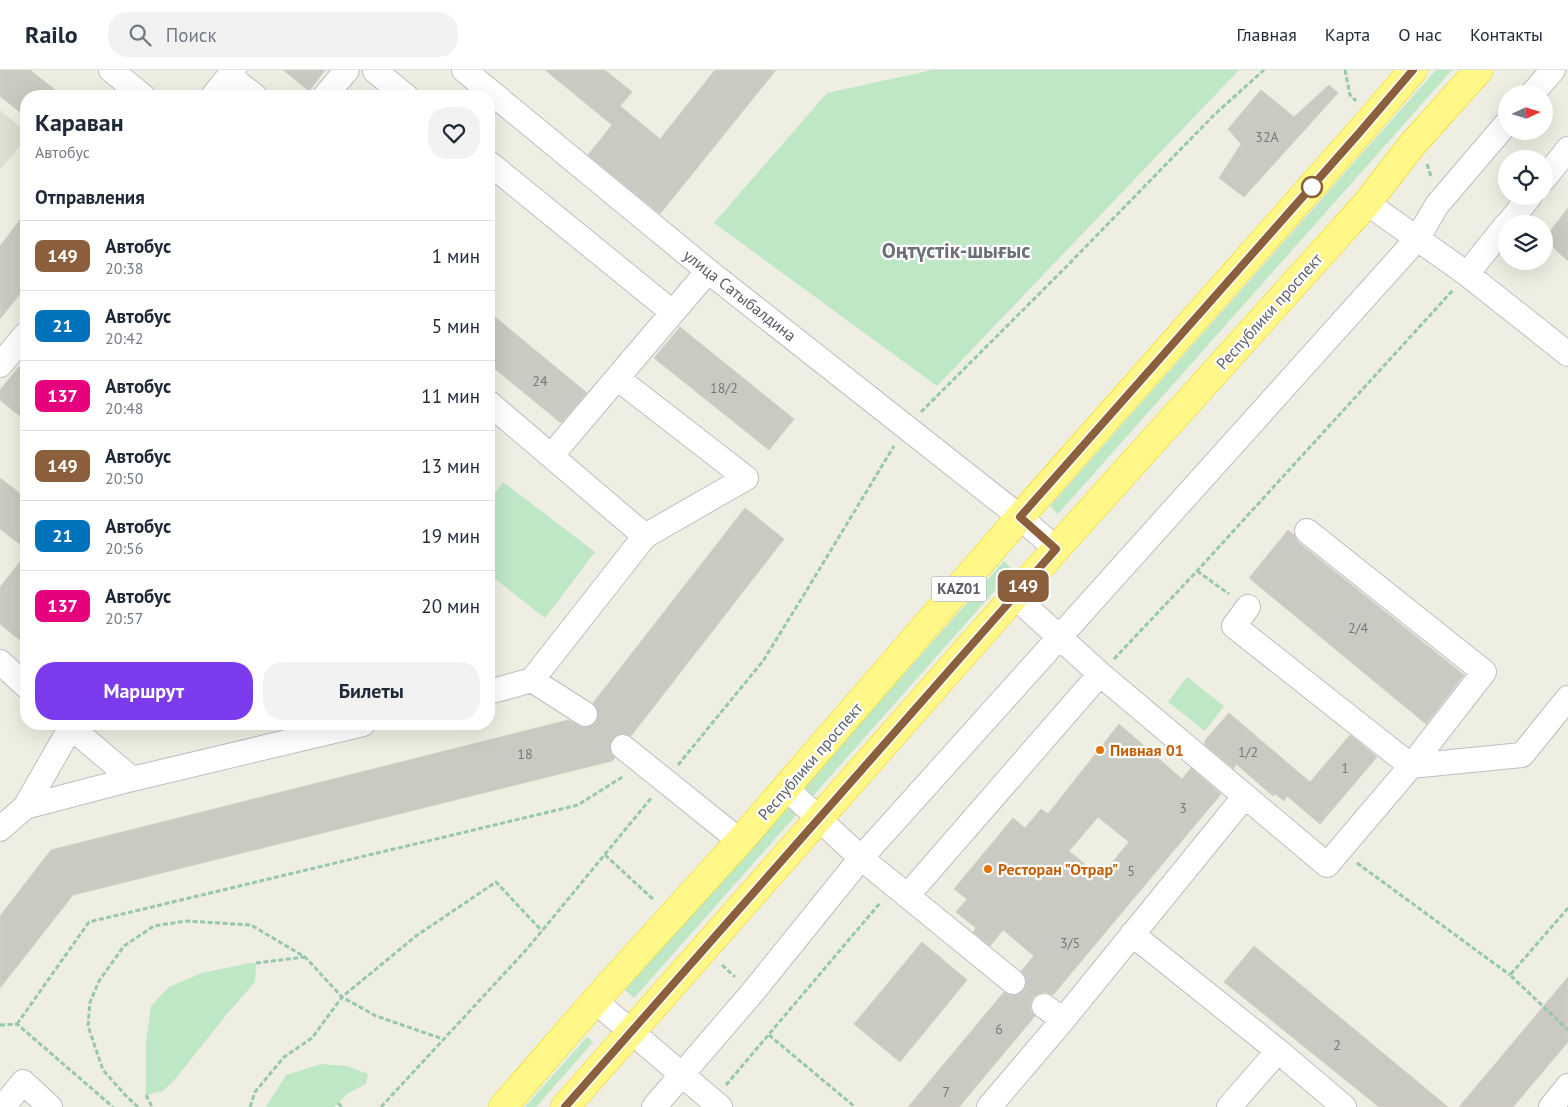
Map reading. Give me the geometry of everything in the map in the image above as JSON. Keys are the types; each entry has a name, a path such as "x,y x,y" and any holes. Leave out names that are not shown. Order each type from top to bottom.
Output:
{"highway":[{"name":"Республики проспект","path":"503,1107 740,841 1020,517 1367,125 1413,70"},
{"name":"Республики проспект","path":"565,1107 1014,596 1367,203 1412,145 1479,70"}],"street":[{"path":"111,70 136,90"},
{"path":"330,90 347,70"},
{"name":"улица Сатыбалдина","path":"464,70 488,90"},
{"path":"1540,85 1553,70"},
{"path":"375,71 399,90"},
{"path":"218,90 232,73 250,90"},
{"name":"улица Сатыбалдина","path":"495,96 708,271 1020,517"},
{"path":"654,1107 752,993 861,858 1417,239 1437,205 1498,133"},
{"path":"1553,168 1568,149"},
{"path":"495,169 672,312"},
{"path":"1367,203 1467,274 1568,354"},
{"path":"1515,215 1523,205"},
{"path":"1467,274 1498,236"},
{"path":"551,456 708,271"},
{"path":"0,365 20,343"},
{"path":"495,690 532,680 645,536 746,478 618,378"},
{"path":"495,408 645,536"},
{"path":"1020,517 1056,549"},
{"path":"1014,596 1100,674 1327,865 1411,766 1484,672 1307,531"},
{"path":"1248,606 1234,626 1411,766 1522,755 1568,698"},
{"path":"0,662 20,680"},
{"path":"901,890 1100,674"},
{"path":"532,680 585,714"},
{"path":"0,829 25,807 67,730"},
{"path":"74,730 132,779"},
{"path":"25,807 132,779 338,730"},
{"path":"623,747 740,841"},
{"path":"786,788 861,858 1013,982"},
{"path":"989,1107 1063,1020 1244,796"},
{"path":"1132,934 1278,1051 1344,1107"},
{"path":"596,1001 717,1104"},
{"path":"1044,1006 1063,1020"},
{"path":"1229,1107 1278,1051"},
{"path":"2,1107 23,1082 50,1107"},
{"path":"1551,1107 1568,1086"}],"path":[{"path":"381,1107 542,931 763,661 906,426 1064,269 1215,114 1264,70"},
{"path":"1345,70 1350,94"},
{"path":"1100,674 1197,572 1467,274"},
{"path":"1197,572 1248,606"},
{"path":"17,1024 90,922 578,805 644,764"},
{"path":"1340,850 1510,975 1568,1030"},
{"path":"604,855 672,916"},
{"path":"250,1107 255,1092 278,1064 284,1057 312,1038 342,997 416,936 496,882 542,931"},
{"path":"717,1104 769,1035 901,890"},
{"path":"1510,975 1568,908"},
{"path":"138,1107 103,1070 88,1026 90,1002 99,981 124,946 154,926 186,921 252,924 305,956 342,997 376,1016 444,1039"},
{"path":"256,963 305,956"},
{"path":"0,1025 17,1024 113,1107"},
{"path":"769,1035 855,1107"},
{"path":"146,1095 152,1107"},
{"path":"338,1103 342,1107"}],"shaded area":[{"path":"0,110 20,127 20,146 0,170"}],"green space":[{"path":"932,70 1239,70 937,386 714,223 827,93"},
{"path":"1436,70 1452,70 1058,514 1050,506"},
{"path":"503,482 595,552 545,618 495,579 495,493"},
{"path":"1004,561 1013,570 634,998 625,990"},
{"path":"1187,677 1224,706 1205,731 1168,702"},
{"path":"256,963 255,982 177,1077 163,1091 146,1095 146,1043 151,1006 169,987 202,973"},
{"path":"587,1037 593,1042 536,1107 525,1107"},
{"path":"321,1064 347,1066 368,1074 366,1084 347,1094 334,1107 266,1107 286,1075"}],"building":[{"path":"0,70 30,70 55,90 20,90 20,112 0,96"},
{"path":"283,70 325,70 310,90"},
{"path":"545,70 605,70 632,92 620,106 660,139 715,70 776,70 660,214 588,155 612,125"},
{"path":"1329,85 1338,93 1244,197 1219,178 1241,144 1228,129 1261,90 1294,117"},
{"path":"1568,208 1568,261 1553,247 1553,227"},
{"path":"20,220 20,294 0,319 0,246"},
{"path":"495,317 587,393 561,423 495,369"},
{"path":"680,327 794,419 769,450 654,358"},
{"path":"20,365 20,416 0,400 0,390"},
{"path":"0,478 20,493 20,544 0,529"},
{"path":"745,508 784,539 631,736 618,734 612,739 609,745 610,752 615,758 612,761 73,895 0,988 0,916 51,850 568,720 584,728 592,726 597,721 599,715 593,703"},
{"path":"1288,530 1298,542 1464,675 1426,724 1249,578"},
{"path":"20,562 20,640 0,624 0,587"},
{"path":"1229,713 1310,782 1350,735 1377,757 1320,824 1287,796 1284,801 1275,794 1273,796 1236,764 1234,769 1204,744 1206,739"},
{"path":"1119,724 1182,779 1191,768 1221,794 1053,995 1045,992 1033,997 1030,1005 1031,1011 1035,1016 959,1107 908,1107 1004,992 1011,996 1018,995 1027,984 1026,977 1021,971 1034,956 1003,930 990,946 973,932 976,928 956,912 967,899 954,889 1013,818 1025,828 1041,809 1048,814","holes":["1098,817 1129,842 1100,877 1069,851"]},
{"path":"922,942 967,980 900,1062 854,1024"},
{"path":"1254,946 1448,1107 1379,1107 1224,982"},
{"path":"1568,977 1568,1042 1513,1107 1459,1107"}],"tunnel":[{"path":"585,714 623,747"},
{"path":"1013,982 1044,1006"}],"bus line":[{"name":"149","path":"565,1107 1056,549 1020,517 1413,70"}],"place":[{"name":"Пивная 01","path":"1100,750"},
{"name":"Ресторан \"Отрар\"","path":"988,869"}],"district":[{"name":"Оңтүстік-шығыс","path":"956,251"}]}
